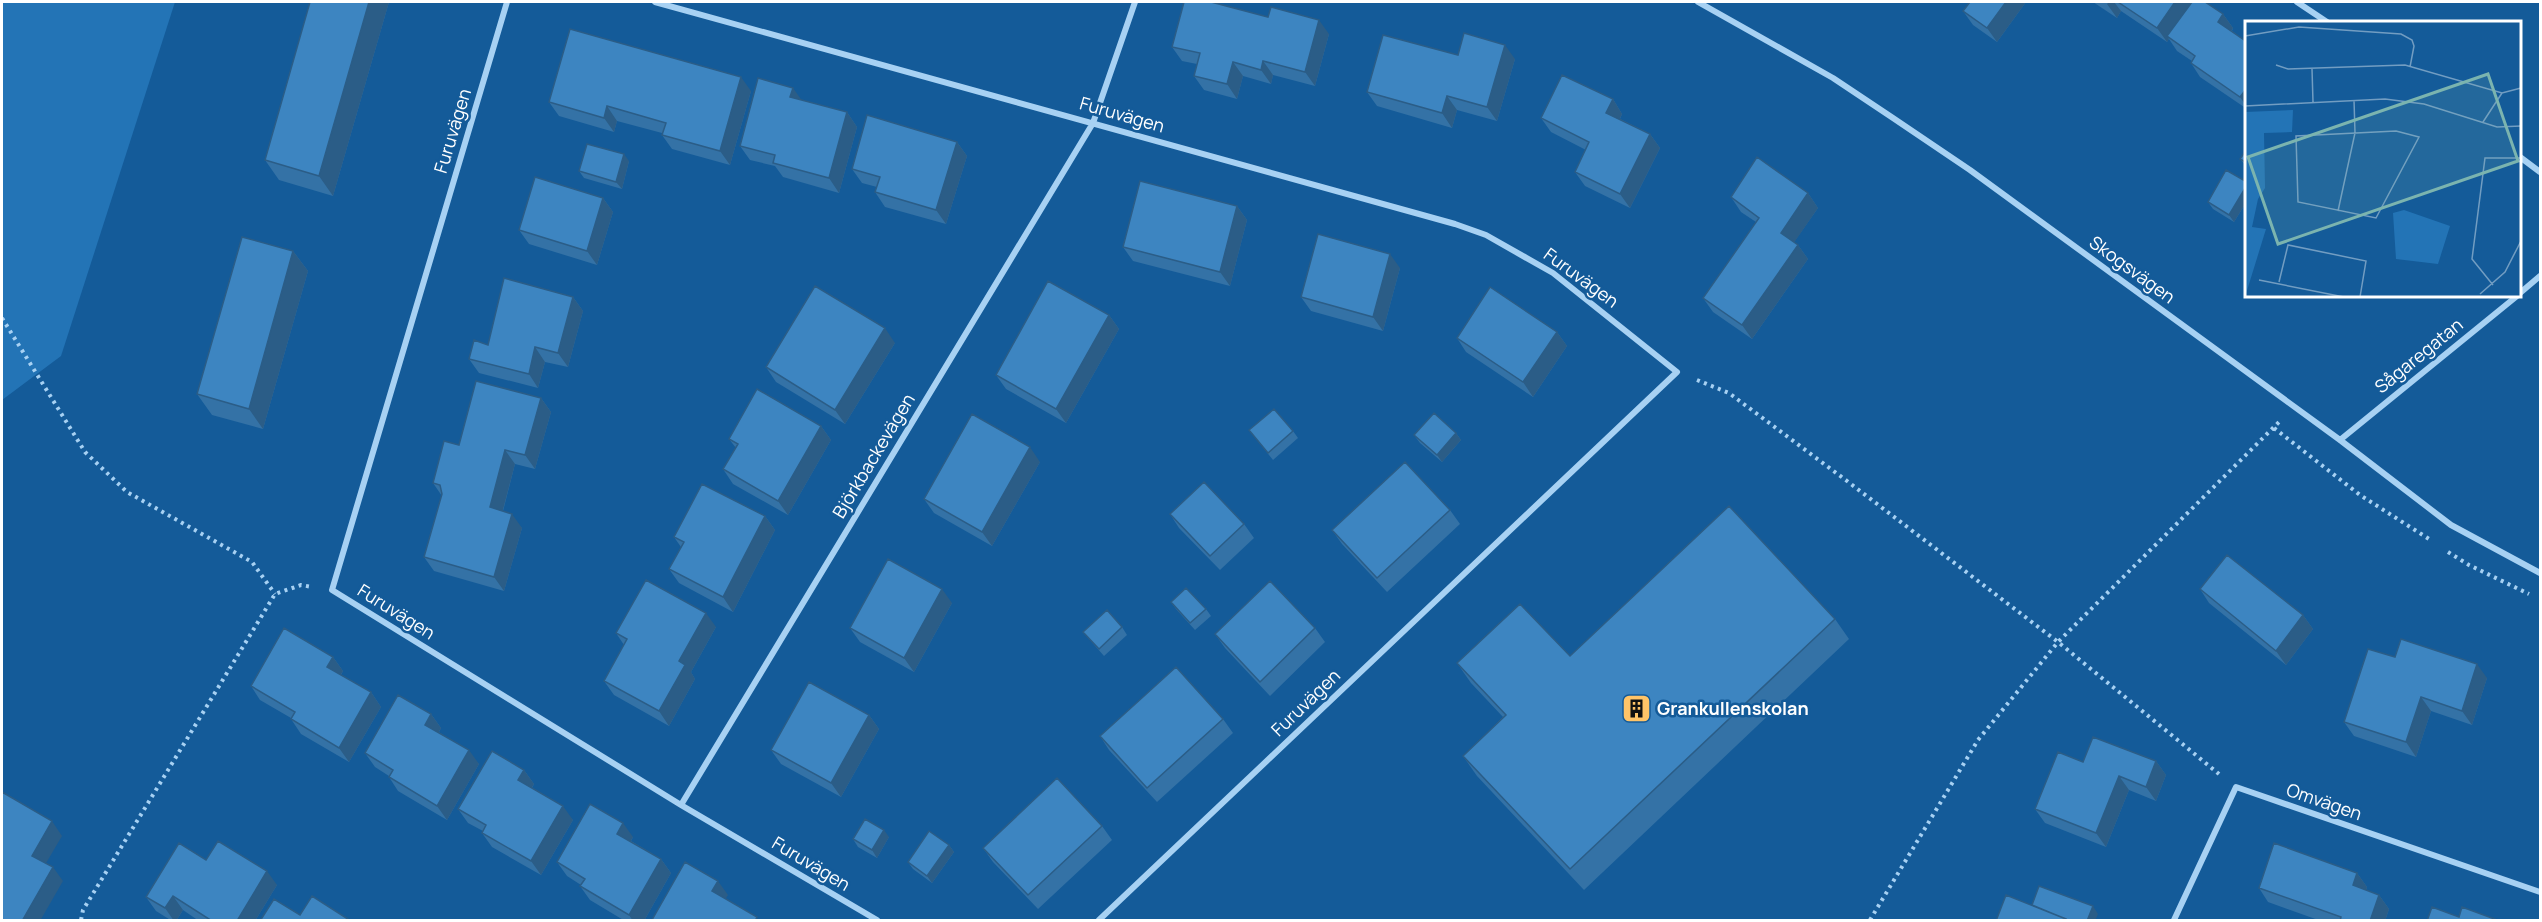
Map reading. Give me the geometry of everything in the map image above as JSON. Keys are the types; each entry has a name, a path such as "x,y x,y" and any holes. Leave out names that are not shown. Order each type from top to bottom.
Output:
{"street":[{"name":"Furuvägen","path":"507,2 332,590 877,921"},
{"name":"Furuvägen","path":"655,2 1433,218 1486,235 1553,273 1677,372 1099,921"},
{"name":"Björkbackevägen","path":"681,804 1093,123 1135,2"},
{"name":"Skogsvägen","path":"1698,2 1833,78 1970,170 2340,440 2451,525 2541,573"},
{"path":"2297,2 2326,21"},
{"path":"2521,159 2541,172"},
{"name":"Sågaregatan","path":"2521,292 2541,276"},
{"name":"Sågaregatan","path":"2340,440 2514,297"},
{"path":"2174,921 2236,787"},
{"name":"Omvägen","path":"2236,787 2541,892"}],"path":[{"path":"2,318 85,452 127,492 252,562 275,594"},
{"path":"1677,372 1729,393 2058,642 2236,787"},
{"path":"1870,921 1978,740 2058,642 2295,407"},
{"path":"81,921 83,910 275,594 301,585 332,590"}],"shaded area":[{"path":"2,2 175,2 61,356 2,400"}],"building":[{"path":"310,2 369,2 319,176 265,160"},
{"path":"1184,2 1211,2 1268,17 1271,7 1319,20 1305,72 1263,61 1261,70 1233,62 1227,84 1194,76 1200,53 1172,47"},
{"path":"1970,2 2006,2 1987,28 1963,11"},
{"path":"2118,2 2175,2 2157,28"},
{"path":"2192,2 2205,2 2223,14 2218,22 2245,41 2245,91 2240,97 2191,63 2195,56 2167,36"},
{"path":"570,29 741,77 720,151 662,135 666,123 607,106 604,118 549,102"},
{"path":"1464,33 1505,45 1487,107 1447,96 1442,113 1367,92 1383,35 1458,55"},
{"path":"1562,75 1613,99 1606,113 1650,134 1620,194 1575,172 1589,142 1541,118"},
{"path":"758,78 793,88 790,97 847,112 829,178 773,163 775,155 740,146"},
{"path":"867,115 957,142 936,210 875,192 880,177 852,169"},
{"path":"587,144 624,154 616,182 579,171"},
{"path":"2245,152 2245,162 2240,159"},
{"path":"1757,157 1808,193 1781,233 1798,245 1742,325 1703,298 1759,218 1731,197"},
{"path":"2226,170 2245,181 2245,188 2229,215 2208,202"},
{"path":"535,177 603,198 587,251 519,230"},
{"path":"1140,181 1237,206 1220,272 1123,247"},
{"path":"1318,234 1390,254 1373,317 1301,297"},
{"path":"242,237 293,251 249,409 197,394"},
{"path":"504,278 573,297 558,353 535,347 529,374 469,359 474,340 488,345"},
{"path":"1048,281 1109,315 1056,409 996,375"},
{"path":"815,286 885,328 835,410 766,367"},
{"path":"1490,287 1557,332 1523,382 1457,338"},
{"path":"476,381 541,398 525,455 505,450 490,507 512,514 494,577 424,557 442,494 440,485 433,483 444,441 459,445"},
{"path":"757,389 821,426 778,501 723,469 738,444 729,439"},
{"path":"1274,409 1293,431 1268,453 1249,430"},
{"path":"1434,413 1456,433 1437,455 1414,435"},
{"path":"972,414 1030,447 982,532 924,499"},
{"path":"1405,462 1450,510 1377,578 1332,530"},
{"path":"1204,482 1244,524 1210,556 1170,514"},
{"path":"702,484 765,516 723,597 669,569 684,542 674,537"},
{"name":"Grankullenskolan","path":"1729,506 1835,619 1570,869 1463,756 1506,715 1457,663 1520,604 1570,656"},
{"path":"2227,555 2303,615 2276,651 2200,589"},
{"path":"888,559 942,589 904,658 850,628"},
{"path":"646,580 706,613 679,661 685,665 659,711 604,681 627,639 616,633"},
{"path":"1270,581 1315,628 1260,682 1215,634"},
{"path":"1186,588 1206,609 1190,623 1171,602"},
{"path":"1107,610 1122,627 1099,649 1083,632"},
{"path":"284,628 333,657 327,667 371,692 339,748 291,719 295,712 251,686"},
{"path":"2401,639 2477,664 2462,711 2421,697 2406,742 2344,722 2368,649 2395,657"},
{"path":"1176,667 1223,719 1147,788 1100,736"},
{"path":"809,682 869,715 831,783 771,750"},
{"path":"398,695 431,714 425,725 469,750 437,806 389,777 393,770 365,753"},
{"path":"2093,737 2156,761 2146,787 2119,776 2096,833 2035,809 2058,752 2083,762"},
{"path":"492,751 524,770 518,780 563,806 531,861 482,833 486,825 458,809"},
{"path":"1057,778 1102,826 1028,895 983,848"},
{"path":"2,792 52,821 32,856 53,867 22,921 2,921"},
{"path":"590,804 623,823 617,834 661,859 629,915 580,886 585,879 557,862"},
{"path":"865,819 884,830 872,850 853,839"},
{"path":"929,831 949,845 927,876 908,862"},
{"path":"218,841 267,871 237,921 212,921 173,896 165,908 146,897 179,843 206,860"},
{"path":"2274,843 2357,873 2353,885 2379,895 2370,921 2340,921 2341,917 2259,888"},
{"path":"685,862 718,881 712,891 757,917 755,921 652,920"},
{"path":"2039,886 2093,906 2087,921 2067,921 2032,905"},
{"path":"2006,895 2066,919 2065,921 1996,921"},
{"path":"312,896 351,921 260,921 274,899 300,915"},
{"path":"2432,907 2459,917 2462,907 2500,921 2427,921"}],"place":[{"name":"Grankullenskolan","path":"1636,709"}]}
